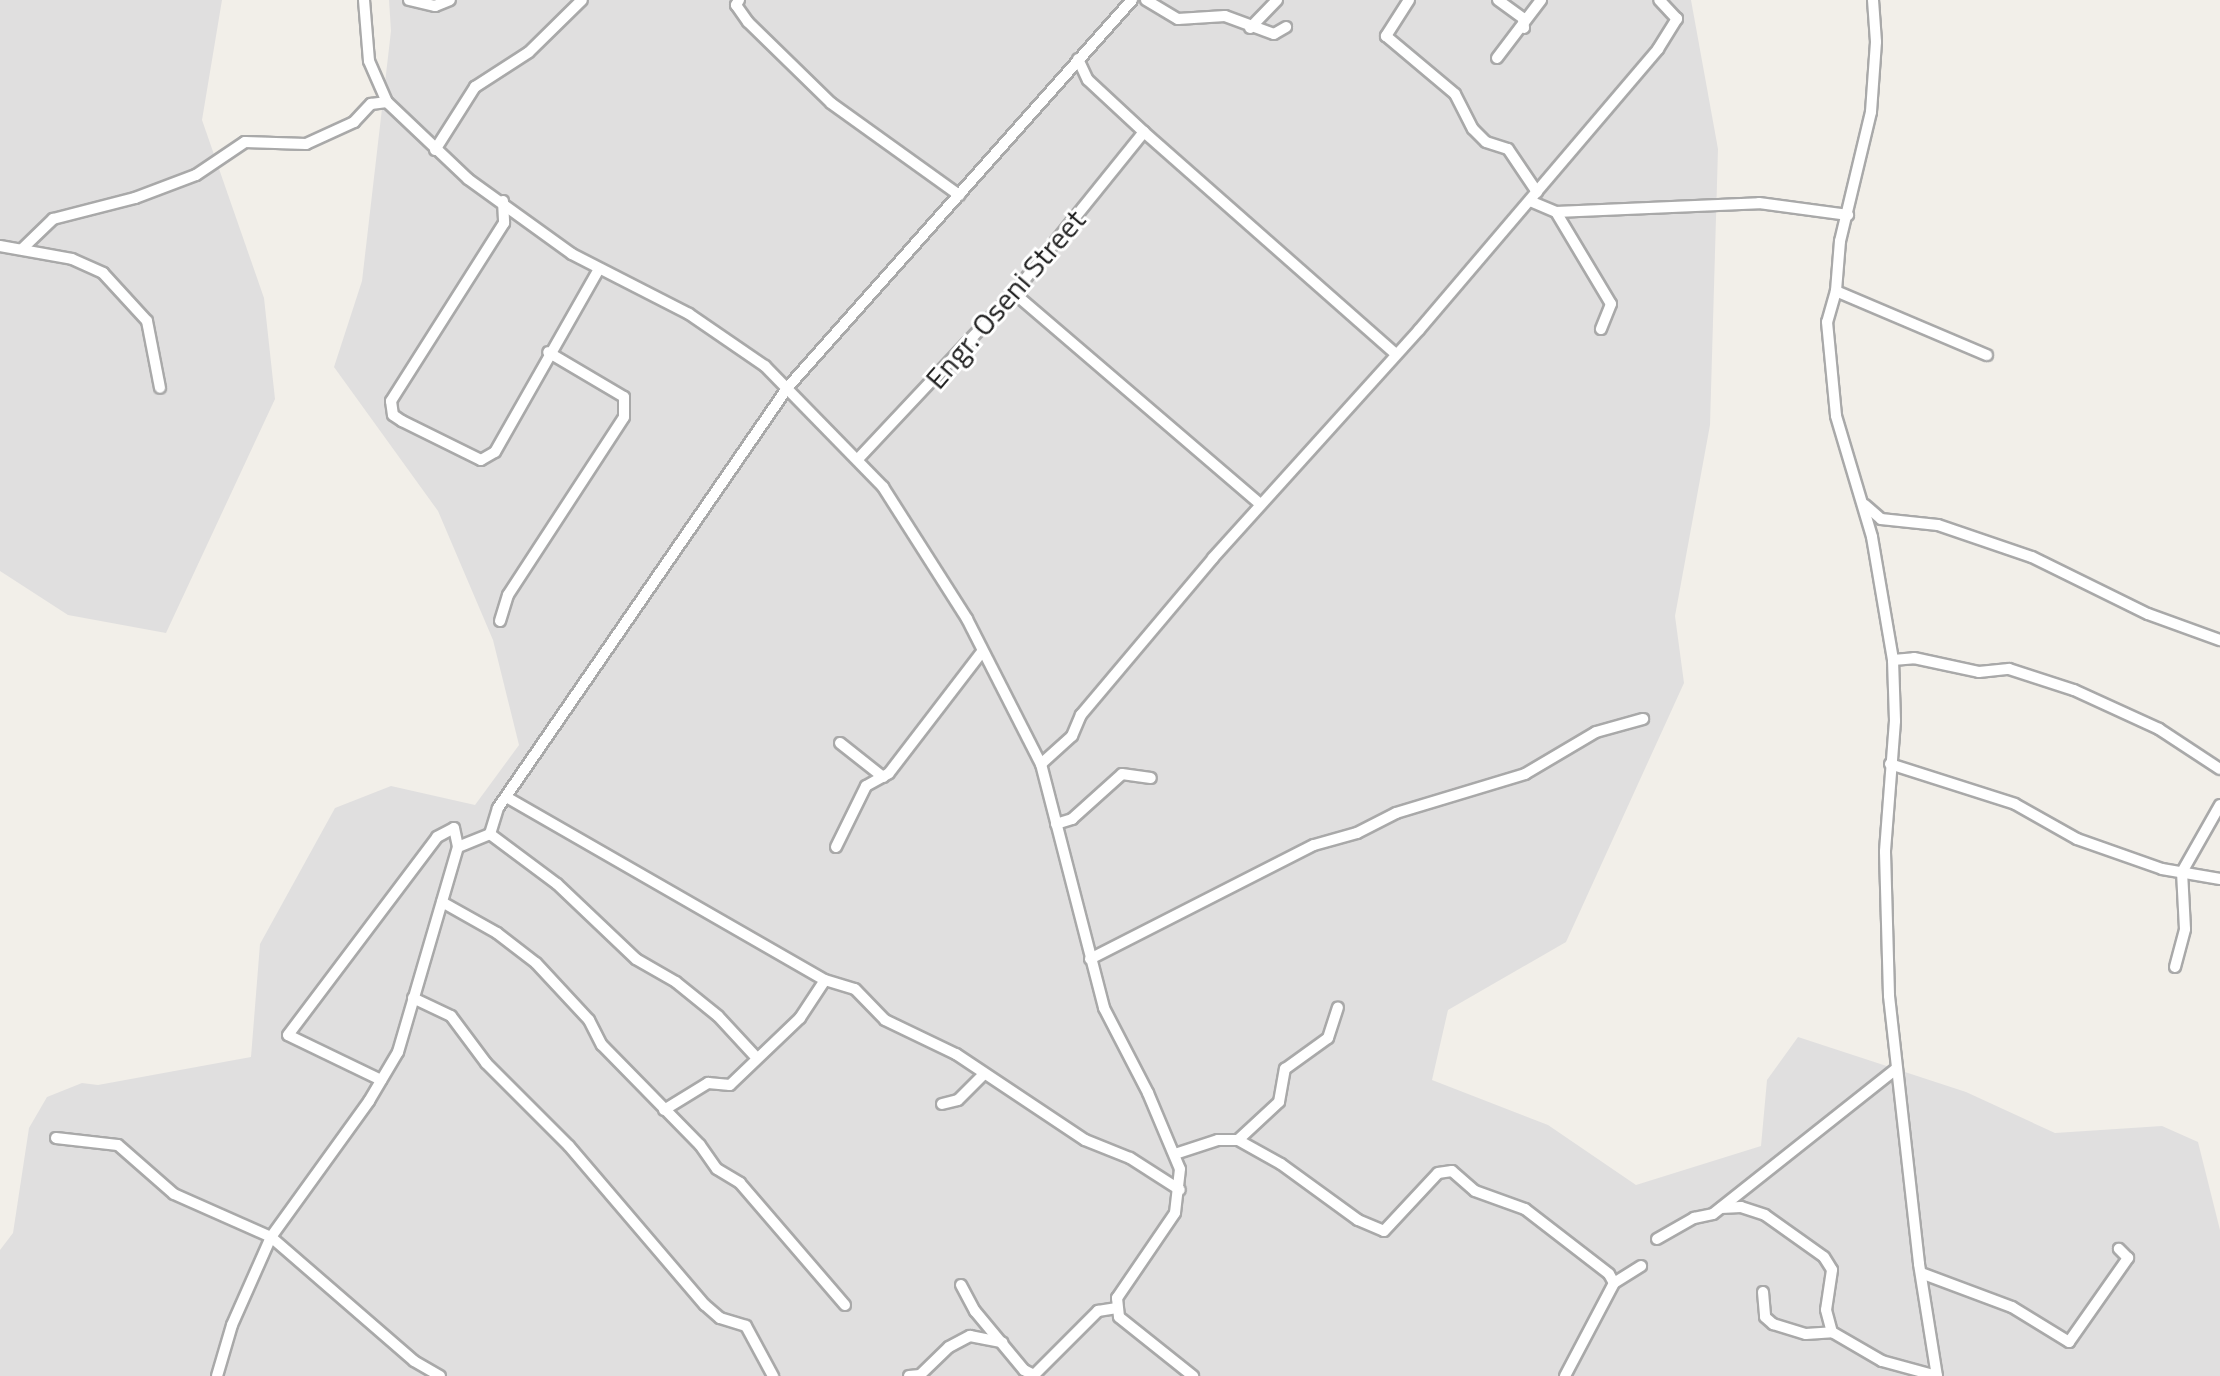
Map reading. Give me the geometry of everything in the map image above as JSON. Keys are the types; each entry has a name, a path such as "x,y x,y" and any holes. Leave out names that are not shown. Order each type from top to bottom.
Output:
{"street":[{"path":"364,0 369,61 387,102 435,150 598,271 689,314 788,387 858,459 907,524 982,652 1041,764 1104,1008 1175,1154 1180,1190 1175,1213 1117,1298 1117,1308 1129,1329 1193,1376"},
{"path":"409,0 435,6 450,0"},
{"path":"435,150 475,87 529,52 582,0"},
{"path":"739,0 736,5 748,22 831,103 959,195"},
{"path":"490,834 498,808 508,798 788,387 1132,0"},
{"path":"1146,0 1178,19 1225,16 1250,28 1274,34 1286,27"},
{"path":"1250,28 1277,0"},
{"path":"1409,0 1386,36 1455,94 1473,129 1486,142 1508,149 1533,197 1556,212 1611,304 1601,329"},
{"path":"1498,0 1523,18 1524,28"},
{"path":"1497,58 1524,28 1541,0"},
{"path":"1041,764 1072,736 1089,704 1260,504 1533,197 1674,27 1675,15 1659,0"},
{"path":"1763,1292 1765,1317 1773,1324 1806,1334 1832,1332 1882,1361 1937,1376 1896,1069 1886,933 1893,660 1863,504 1849,467 1833,393 1827,322 1836,291 1840,241 1871,112 1876,42 1873,0"},
{"path":"1078,59 1088,80 1144,132 1395,353"},
{"path":"23,248 53,219 135,198 196,175 245,142 306,144 354,122 371,104 387,102"},
{"name":"Engr. Oseni Street","path":"858,459 1014,293 1144,132"},
{"path":"503,201 504,223 416,354 390,407 402,421 481,460 495,452 548,352 598,271"},
{"path":"1556,212 1759,203 1848,215"},
{"path":"0,246 72,259 103,273 147,321 160,388"},
{"path":"1836,291 1987,355"},
{"path":"1014,293 1260,504"},
{"path":"500,621 508,595 624,417 624,397 548,352"},
{"path":"1863,504 1881,519 1938,525 2032,557 2148,614 2220,640"},
{"path":"836,847 866,786 883,777 982,652"},
{"path":"1893,660 1914,658 1979,672 2009,669 2074,690 2159,729 2220,769"},
{"path":"1090,959 1314,845 1357,833 1396,813 1525,774 1596,732 1643,719"},
{"path":"840,743 883,777"},
{"path":"1890,764 2015,804 2077,839 2182,872 2220,879"},
{"path":"1056,824 1072,819 1122,774 1151,778"},
{"path":"508,798 825,980 855,989 885,1020 956,1054 983,1075 1015,1090 1085,1140 1130,1158 1180,1190"},
{"path":"2175,967 2185,929 2182,872 2220,805"},
{"path":"217,1376 232,1325 271,1237 381,1080 398,1052 458,847 454,828 437,837 288,1035 381,1080"},
{"path":"458,847 490,834"},
{"path":"490,834 557,884 636,959 676,982 718,1016 755,1056"},
{"path":"442,902 497,933 536,963 589,1020 602,1045 717,1169 740,1183 845,1305"},
{"path":"664,1110 708,1083 730,1085 755,1056 800,1018 825,980"},
{"path":"413,998 451,1016 486,1063 569,1146 705,1305 720,1318 746,1326 773,1376"},
{"path":"1238,1140 1279,1102 1285,1069 1328,1038 1338,1008"},
{"path":"1657,1239 1721,1208 1896,1069"},
{"path":"942,1104 958,1100 983,1075"},
{"path":"56,1138 118,1145 174,1194 271,1237 414,1361 440,1376"},
{"path":"1175,1154 1218,1140 1238,1140 1358,1220 1384,1231 1438,1173 1452,1171 1475,1191 1525,1209 1609,1274 1614,1283"},
{"path":"1721,1208 1741,1207 1765,1215 1824,1257 1832,1270 1826,1310 1832,1332"},
{"path":"1921,1273 2012,1307 2069,1342 2128,1258 2119,1249"},
{"path":"1565,1376 1614,1283 1641,1266"},
{"path":"961,1285 1024,1370 1034,1376 1098,1311 1117,1308"},
{"path":"909,1376 920,1375 949,1347 970,1336 1004,1343"}],"shaded area":[{"path":"0,0 222,0 202,120 264,298 275,399 166,633 68,615 0,571"},
{"path":"389,0 1691,0 1718,149 1710,425 1675,616 1684,683 1566,942 1448,1010 1432,1080 1548,1125 1636,1185 1761,1146 1767,1080 1798,1037 1966,1092 2055,1133 2162,1126 2198,1142 2220,1230 2220,1376 0,1376 0,1250 13,1233 29,1128 47,1097 82,1083 98,1085 251,1057 260,944 335,808 391,786 475,805 519,745 493,640 438,511 334,367 362,281 391,31"}]}
